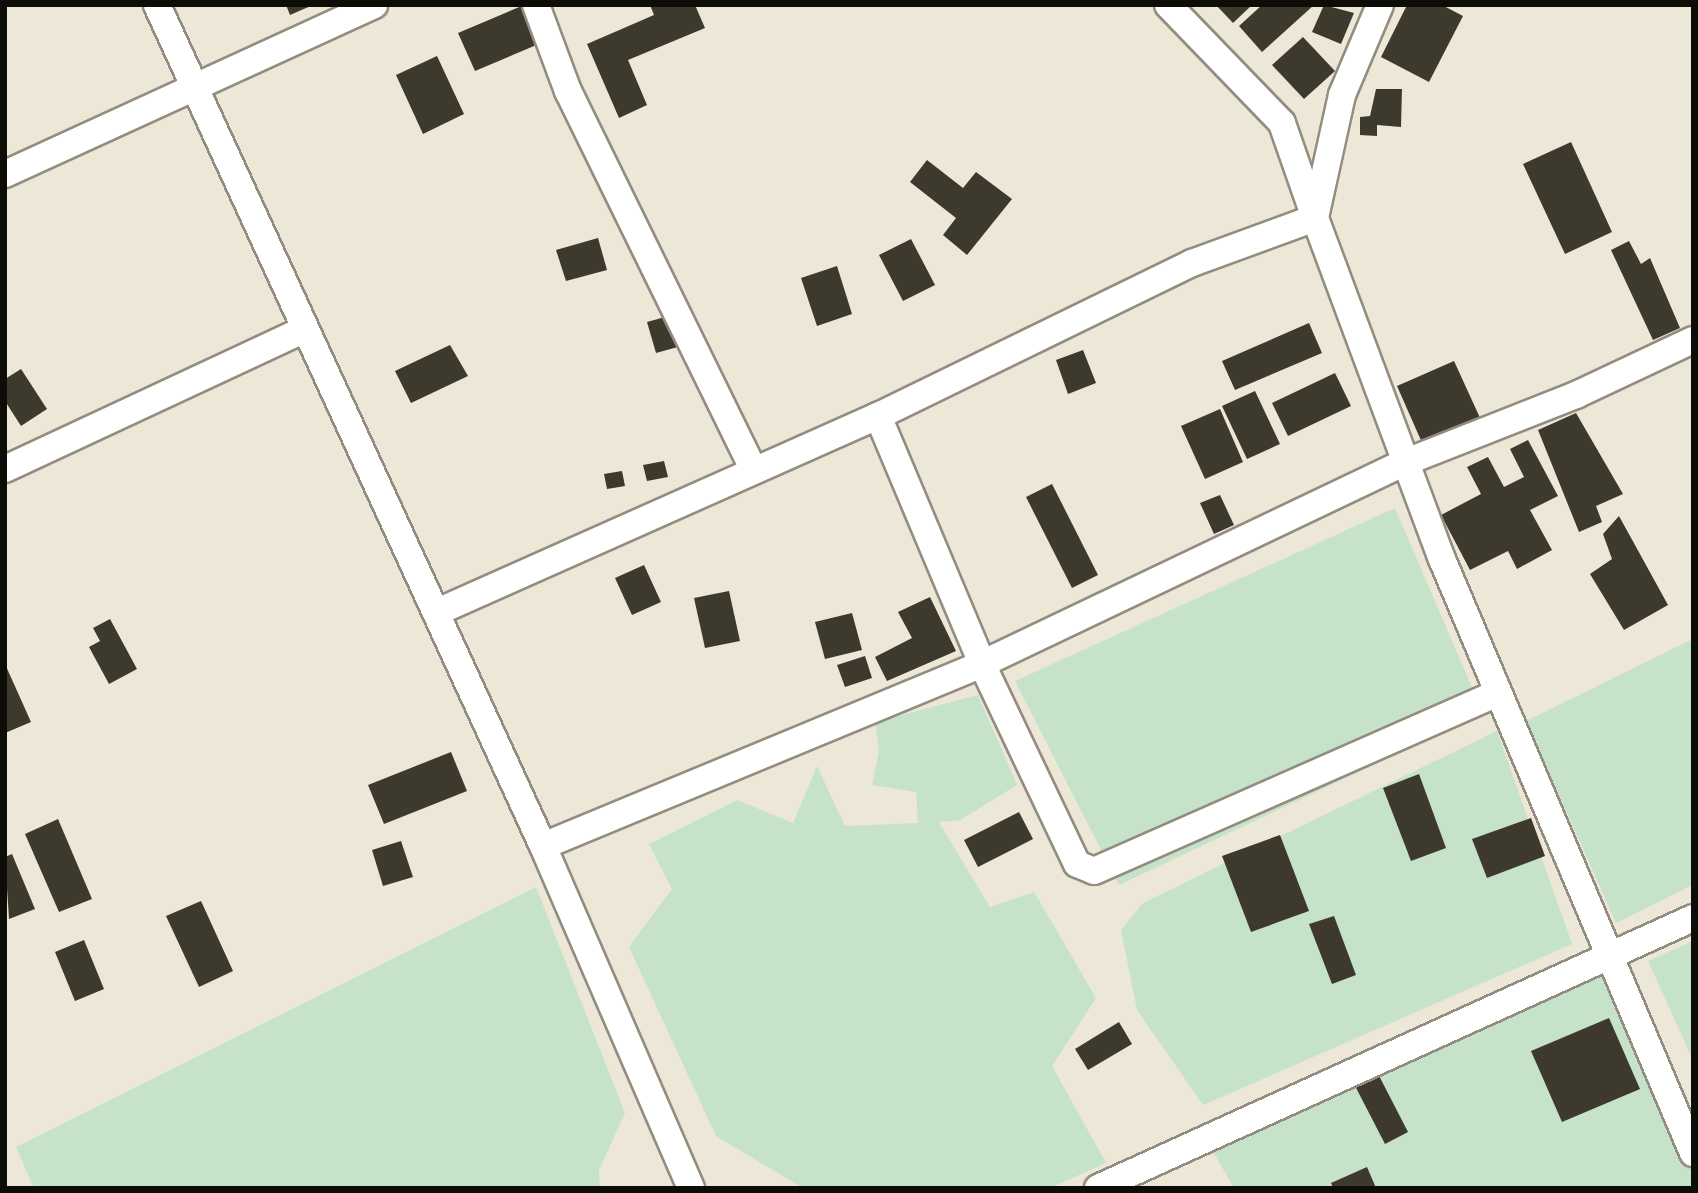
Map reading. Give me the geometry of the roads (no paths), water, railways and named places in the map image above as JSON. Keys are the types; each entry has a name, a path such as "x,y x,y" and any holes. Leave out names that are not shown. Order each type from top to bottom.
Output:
{"street":[{"path":"157,5 303,330 437,612 543,846 691,1188"},
{"path":"5,174 374,5"},
{"path":"536,5 568,91 753,468"},
{"path":"1168,5 1282,123 1406,462 1497,693 1693,1153"},
{"path":"1315,218 1342,95 1380,5"},
{"path":"437,612 753,468 878,416 1192,263 1315,218"},
{"path":"5,469 303,330"},
{"path":"543,846 982,664 1406,462 1576,395 1693,340"},
{"path":"878,416 982,664 1065,848 1077,864 1094,871 1497,693"},
{"path":"1098,1188 1609,960 1693,918"}]}
